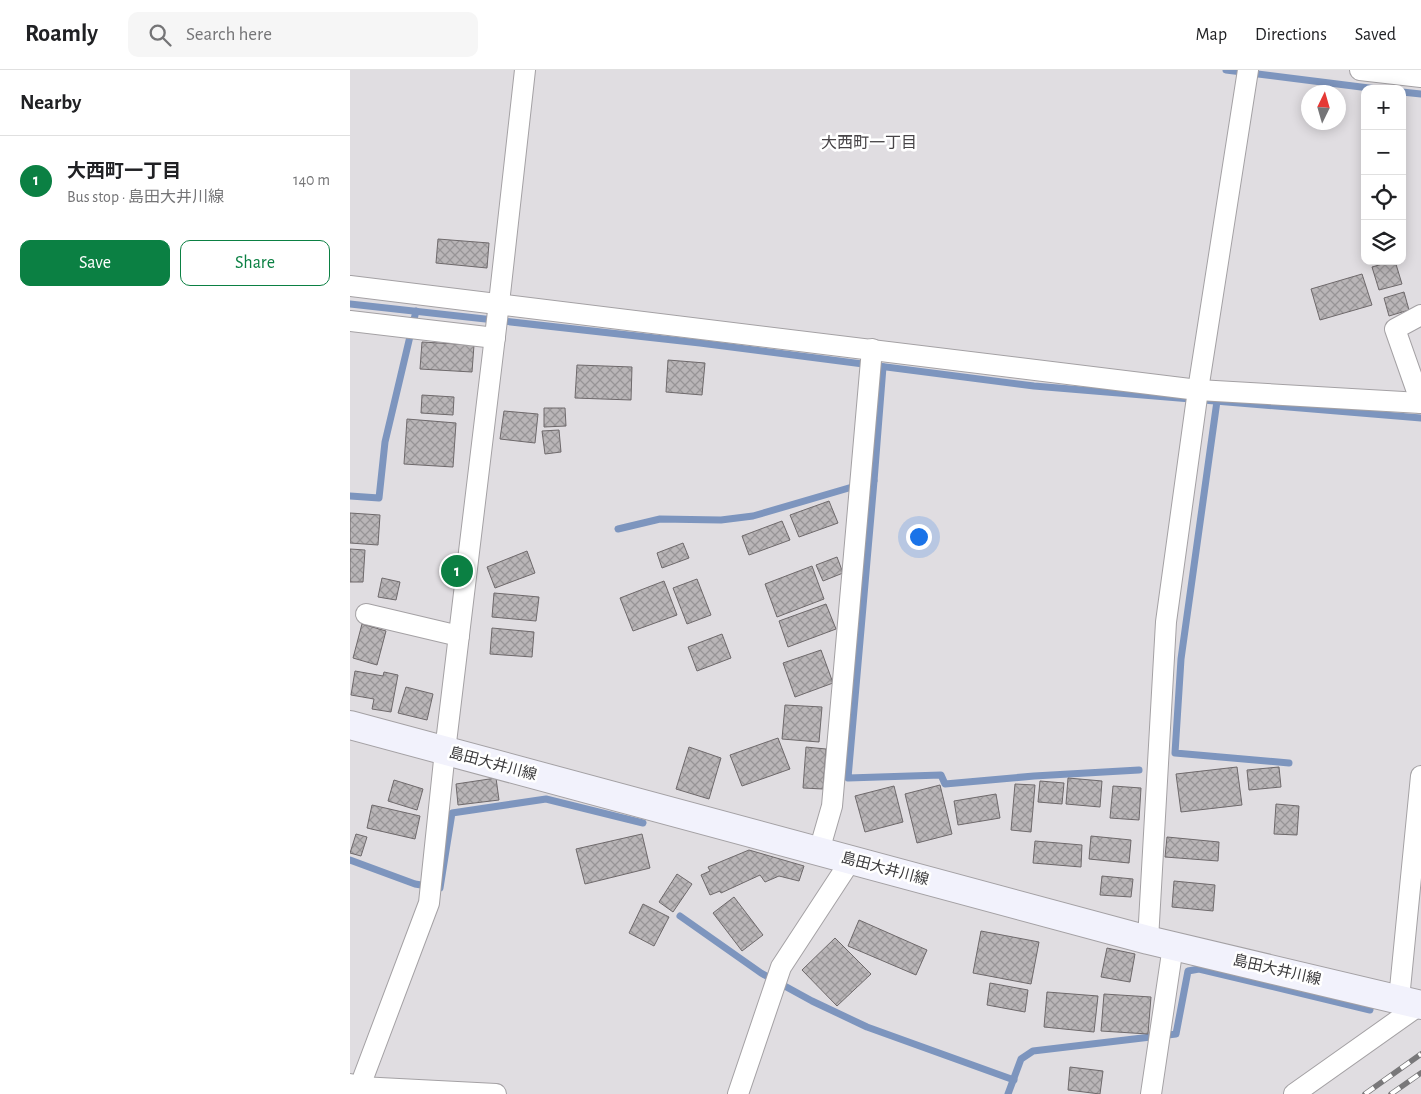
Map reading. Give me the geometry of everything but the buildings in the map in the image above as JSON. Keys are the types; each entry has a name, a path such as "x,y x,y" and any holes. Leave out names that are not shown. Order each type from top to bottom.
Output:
{"main road":[{"name":"島田大井川線","path":"350,725 1161,943 1415,1003"}],"street":[{"path":"496,1094 356,1088 429,904 444,751 495,338 525,70"},
{"path":"1151,1094 1161,943 1166,622 1198,390 1248,70"},
{"path":"1360,70 1421,77"},
{"path":"350,286 1198,390 1421,403 1395,329 1421,315"},
{"path":"350,321 495,338"},
{"path":"819,851 832,806 872,350"},
{"path":"366,614 458,636"},
{"path":"1294,1094 1415,1003 1421,776"},
{"path":"738,1094 781,967 851,860"}],"waterway":[{"path":"1226,70 1361,87"},
{"path":"1406,92 1421,94"},
{"path":"350,304 700,343 1034,386 1421,418"},
{"path":"350,496 379,498 385,442 416,311"},
{"path":"869,483 874,481 883,367"},
{"path":"1217,401 1181,659 1175,753 1289,763"},
{"path":"874,481 848,778 941,775 945,784 1034,776 1139,770"},
{"path":"618,529 660,519 721,520 753,516 859,485"},
{"path":"350,860 415,884 440,888 452,813 546,799 643,823"},
{"path":"680,916 761,973 812,1001 867,1027 1014,1080"},
{"path":"1008,1094 1021,1059 1033,1051 1176,1034 1188,971 1199,969 1370,1010"}],"railway":[{"path":"1365,1094 1421,1054"},
{"path":"1391,1094 1421,1073"}],"place":[{"name":"大西町一丁目","path":"457,571"}],"district":[{"name":"大西町一丁目","path":"869,143"}]}
